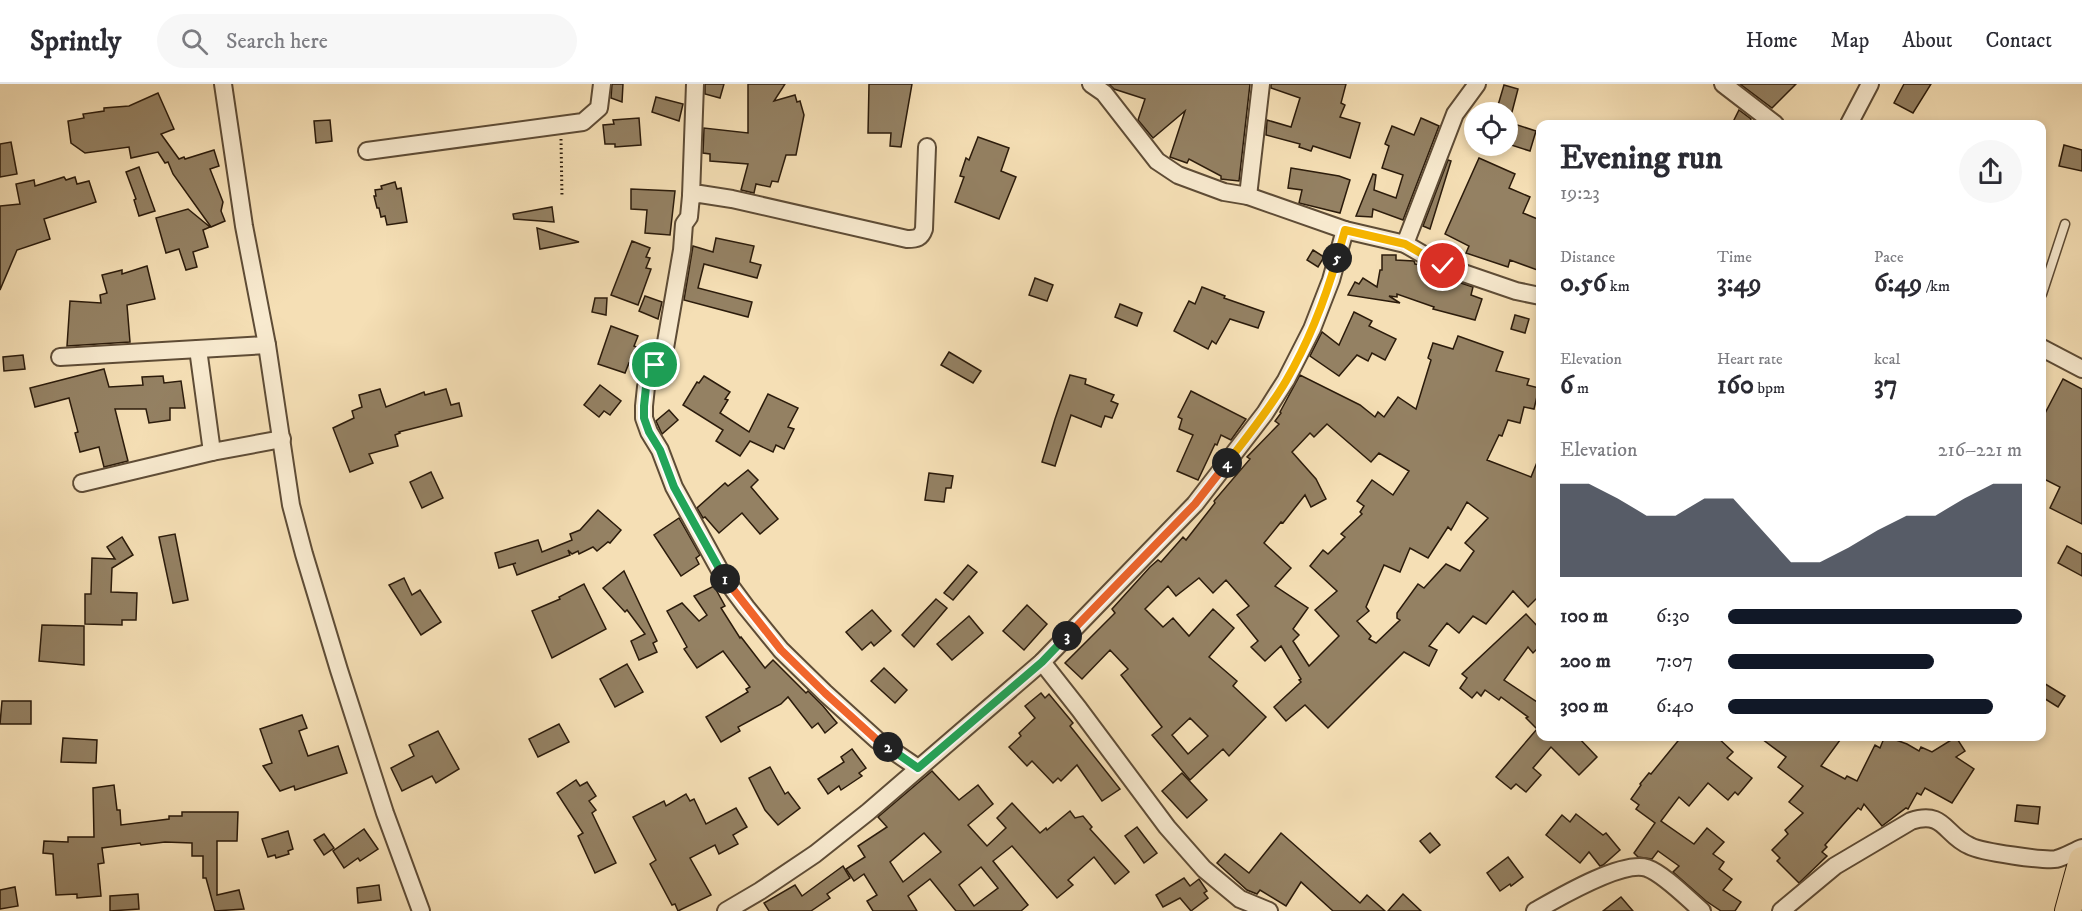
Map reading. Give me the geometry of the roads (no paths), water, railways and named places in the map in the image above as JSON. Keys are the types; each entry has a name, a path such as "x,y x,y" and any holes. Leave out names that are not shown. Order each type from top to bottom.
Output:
{"main road":[{"path":"2068,911 2082,860"}],"street":[{"path":"223,84 244,226 267,345 291,505 304,554 385,813 421,911"},
{"path":"367,151 583,122 598,108 602,84"},
{"path":"695,84 689,217 684,224 682,250 665,348 646,387 644,412 649,432 660,450 674,487 706,546 723,576 746,607 781,650 825,693 877,740 918,768"},
{"path":"1248,196 1261,84"},
{"path":"1405,244 1455,114 1477,84"},
{"path":"1723,84 1770,120"},
{"path":"1851,120 1870,84"},
{"path":"1100,87 1142,144 1165,168 1178,175 1224,192 1248,196 1345,230 1405,244 1443,266 1516,291 1536,295"},
{"path":"691,196 700,194 732,199 907,239 917,239 922,235 924,228 927,147"},
{"path":"726,911 814,854 868,812 1042,662 1195,504 1265,413 1286,380 1312,329 1331,280 1345,230"},
{"path":"60,357 267,345"},
{"path":"198,349 212,452"},
{"path":"2046,350 2082,369"},
{"path":"82,483 212,452 282,440"},
{"path":"1042,662 1167,826 1204,869 1240,899 1269,911"},
{"path":"1781,911 1834,866 1911,821 1923,817 1933,817 1969,846 1995,853 2055,859 2082,848"},
{"path":"1535,911 1604,876 1638,866 1663,877 1702,911"}],"lane":[{"path":"2046,282 2065,224"}]}
